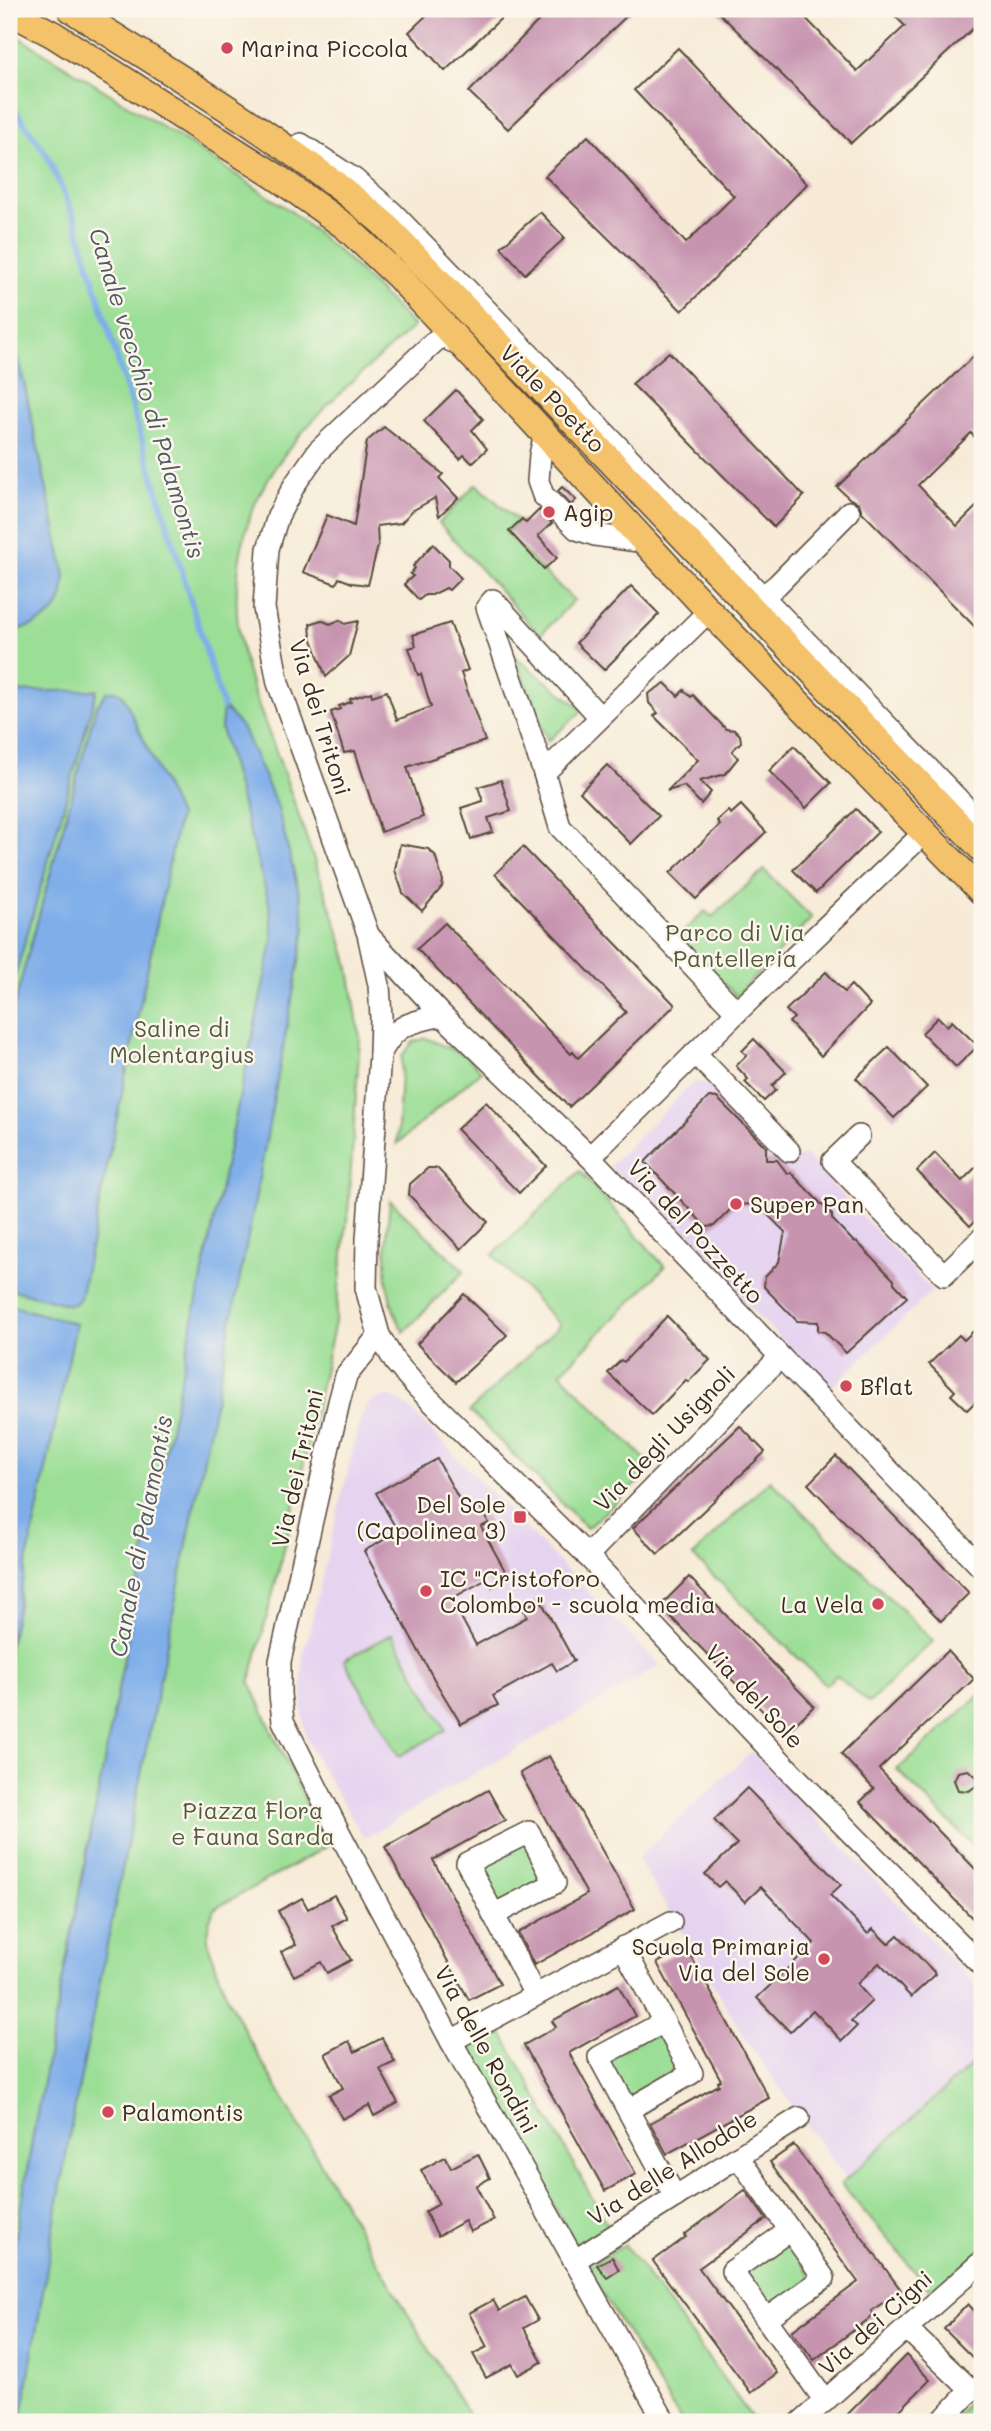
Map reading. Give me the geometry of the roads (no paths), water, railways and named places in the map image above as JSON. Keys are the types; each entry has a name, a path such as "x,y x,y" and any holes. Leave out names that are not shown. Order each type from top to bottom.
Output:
{"main road":[{"name":"Viale Poetto","path":"71,9 218,103 333,182 383,223 757,601 982,849"},
{"name":"Viale Poetto","path":"9,11 54,35 237,150 346,227 397,275 448,329 543,440 706,613 921,836 982,892"}],"street":[{"name":"Via dei Tritoni","path":"280,1694 282,1649 346,1376 379,1335 366,1289 382,1017 379,985 368,934 278,682 264,608 268,549 278,516 295,484 318,451 448,329"},
{"path":"543,440 538,481 543,495 577,529 595,536 638,541"},
{"path":"849,512 757,601 982,824"},
{"path":"599,716 494,600 487,607 560,827 737,1012"},
{"path":"544,773 706,613"},
{"path":"590,1157 921,836"},
{"name":"Viale Poetto","path":"921,836 982,906"},
{"name":"Via del Pozzetto","path":"368,934 442,1015 590,1157 982,1568"},
{"path":"380,1055 395,1032 406,1024 442,1015"},
{"path":"695,1053 789,1150"},
{"path":"859,1136 832,1161 944,1275 982,1238"},
{"name":"Via del Sole","path":"379,1335 395,1362 418,1388 587,1556 790,1771 982,1966"},
{"name":"Via degli Usignoli","path":"587,1556 779,1358"},
{"name":"Via delle Rondini","path":"280,1694 283,1721 339,1832 451,2041 665,2422"},
{"path":"493,1915 535,1996"},
{"path":"451,2041 671,1922"},
{"path":"624,1947 692,2073 628,2110"},
{"path":"664,2022 599,2057 675,2197"},
{"name":"Via delle Allodole","path":"574,2261 799,2118"},
{"path":"738,2157 824,2278 766,2319"},
{"path":"790,2230 732,2271 825,2401"},
{"name":"Via dei Cigni","path":"801,2422 979,2264 982,2267"},
{"path":"907,2329 977,2395 942,2422"}],"water":[{"path":"9,312 65,575 62,597 48,617 25,628 9,630"},
{"path":"97,690 9,998 9,692"},
{"path":"116,691 123,695 179,816 80,1298 70,1305 9,1289 9,1024 96,707 107,692"},
{"path":"223,707 242,727 277,805 301,901 305,929 254,1206 69,2137 21,2422 9,2422 9,2276 34,2129 144,1553 273,938 269,903 221,728"},
{"path":"9,1305 76,1324 9,1648"}],"waterway":[{"name":"Canale vecchio di Palamontis","path":"9,102 47,155 75,219 223,707"}],"place":[{"name":"Marina Piccola","path":"227,48"},
{"name":"Agip","path":"549,512"},
{"name":"Super Pan","path":"736,1204"},
{"name":"Bflat","path":"846,1386"},
{"name":"Del Sole (Capolinea 3)","path":"520,1517"},
{"name":"IC \"Cristoforo Colombo\" - scuola media","path":"426,1591"},
{"name":"La Vela","path":"878,1604"},
{"name":"Scuola Primaria Via del Sole","path":"824,1959"},
{"name":"Palamontis","path":"108,2112"}],"park label":[{"name":"Parco di Via Pantelleria","path":"735,945"},
{"name":"Saline di Molentargius","path":"182,1041"},
{"name":"Piazza Flora e Fauna Sarda","path":"253,1823"}],"water label":[{"name":"Canale di Palamontis","path":"140,1536"}]}
